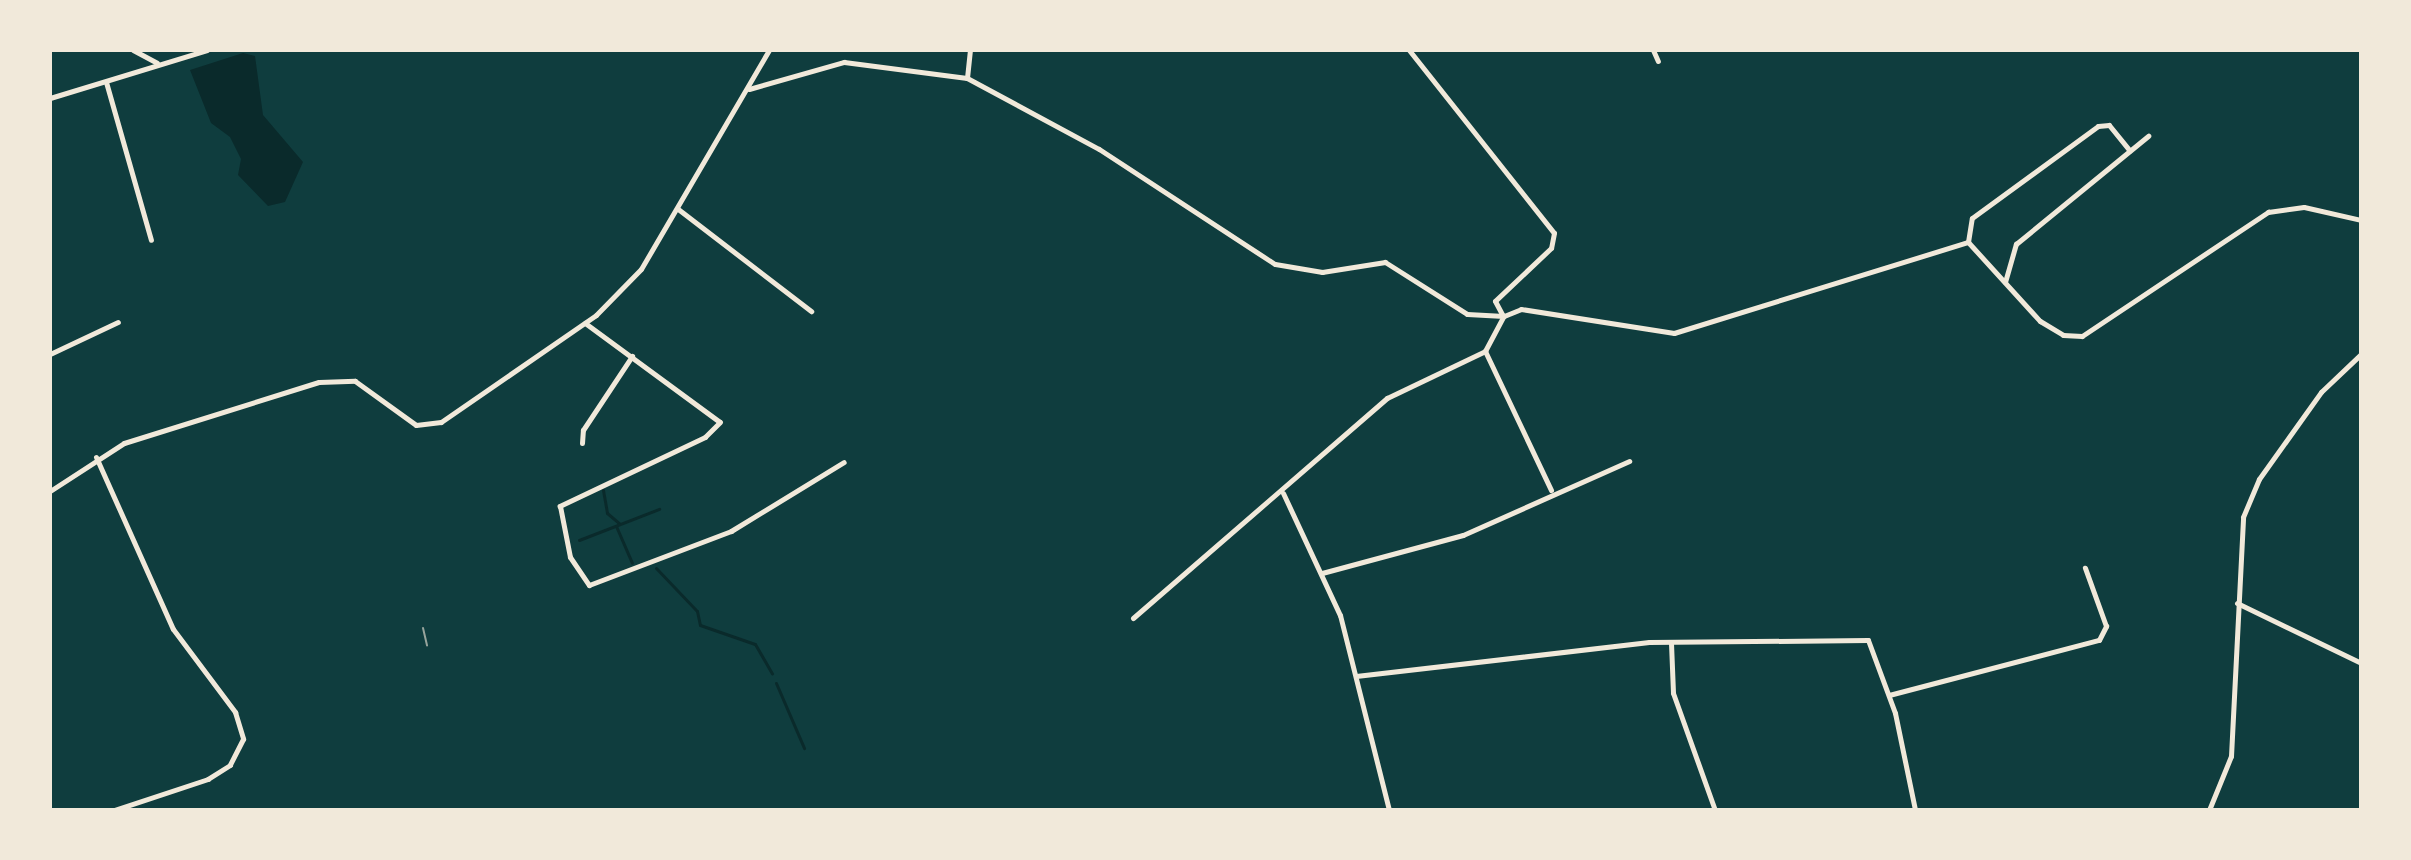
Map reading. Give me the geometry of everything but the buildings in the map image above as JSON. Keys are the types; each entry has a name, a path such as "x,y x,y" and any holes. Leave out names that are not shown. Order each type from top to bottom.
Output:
{"street":[{"path":"133,50 158,64"},
{"path":"50,98 207,50"},
{"path":"50,491 96,457 224,408 331,380 367,386 429,427 585,323 641,269 769,50"},
{"path":"967,78 970,50"},
{"path":"1409,50 1554,233 1551,248 1495,301 1504,316"},
{"path":"1653,50 1658,61"},
{"path":"748,89 844,62 967,78 1099,149 1275,264 1322,272 1385,262 1467,314 1504,316 1560,310 1654,331 1691,330 1968,242"},
{"path":"106,82 151,240"},
{"path":"1968,242 1972,218 2098,126 2109,125 2130,151"},
{"path":"2005,282 2016,244 2148,136"},
{"path":"1968,242 2053,330 2082,336 2268,212 2304,207 2361,220"},
{"path":"678,209 811,311"},
{"path":"1133,618 1283,493 1397,390 1485,351 1504,316"},
{"path":"50,354 118,322"},
{"path":"585,323 709,411 719,428 560,506 570,557 589,585 731,531 844,462"},
{"path":"1485,351 1551,490"},
{"path":"2209,810 2231,756 2239,539 2249,499 2321,392 2361,354"},
{"path":"582,443 583,430 632,356"},
{"path":"96,457 173,629 235,712 243,739 230,765 208,779 114,810"},
{"path":"1322,573 1463,535 1551,490 1629,461"},
{"path":"1283,493 1322,573 1356,676 1389,810"},
{"path":"1889,695 2099,640 2106,626 2085,568"},
{"path":"2237,603 2361,663"},
{"path":"1356,676 1671,643 1868,640 1889,695 1915,810"},
{"path":"1671,643 1673,693 1715,810"}],"water":[{"path":"243,53 255,56 263,115 303,162 285,202 268,206 238,175 241,159 230,137 211,123 190,70"}],"waterway":[{"path":"603,490 607,513 619,523"},
{"path":"579,540 659,509"},
{"path":"616,526 632,563"},
{"path":"656,568 697,611 700,625 755,644 772,674"},
{"path":"776,683 804,748"}],"tram line":[{"path":"423,628 427,646"}]}
